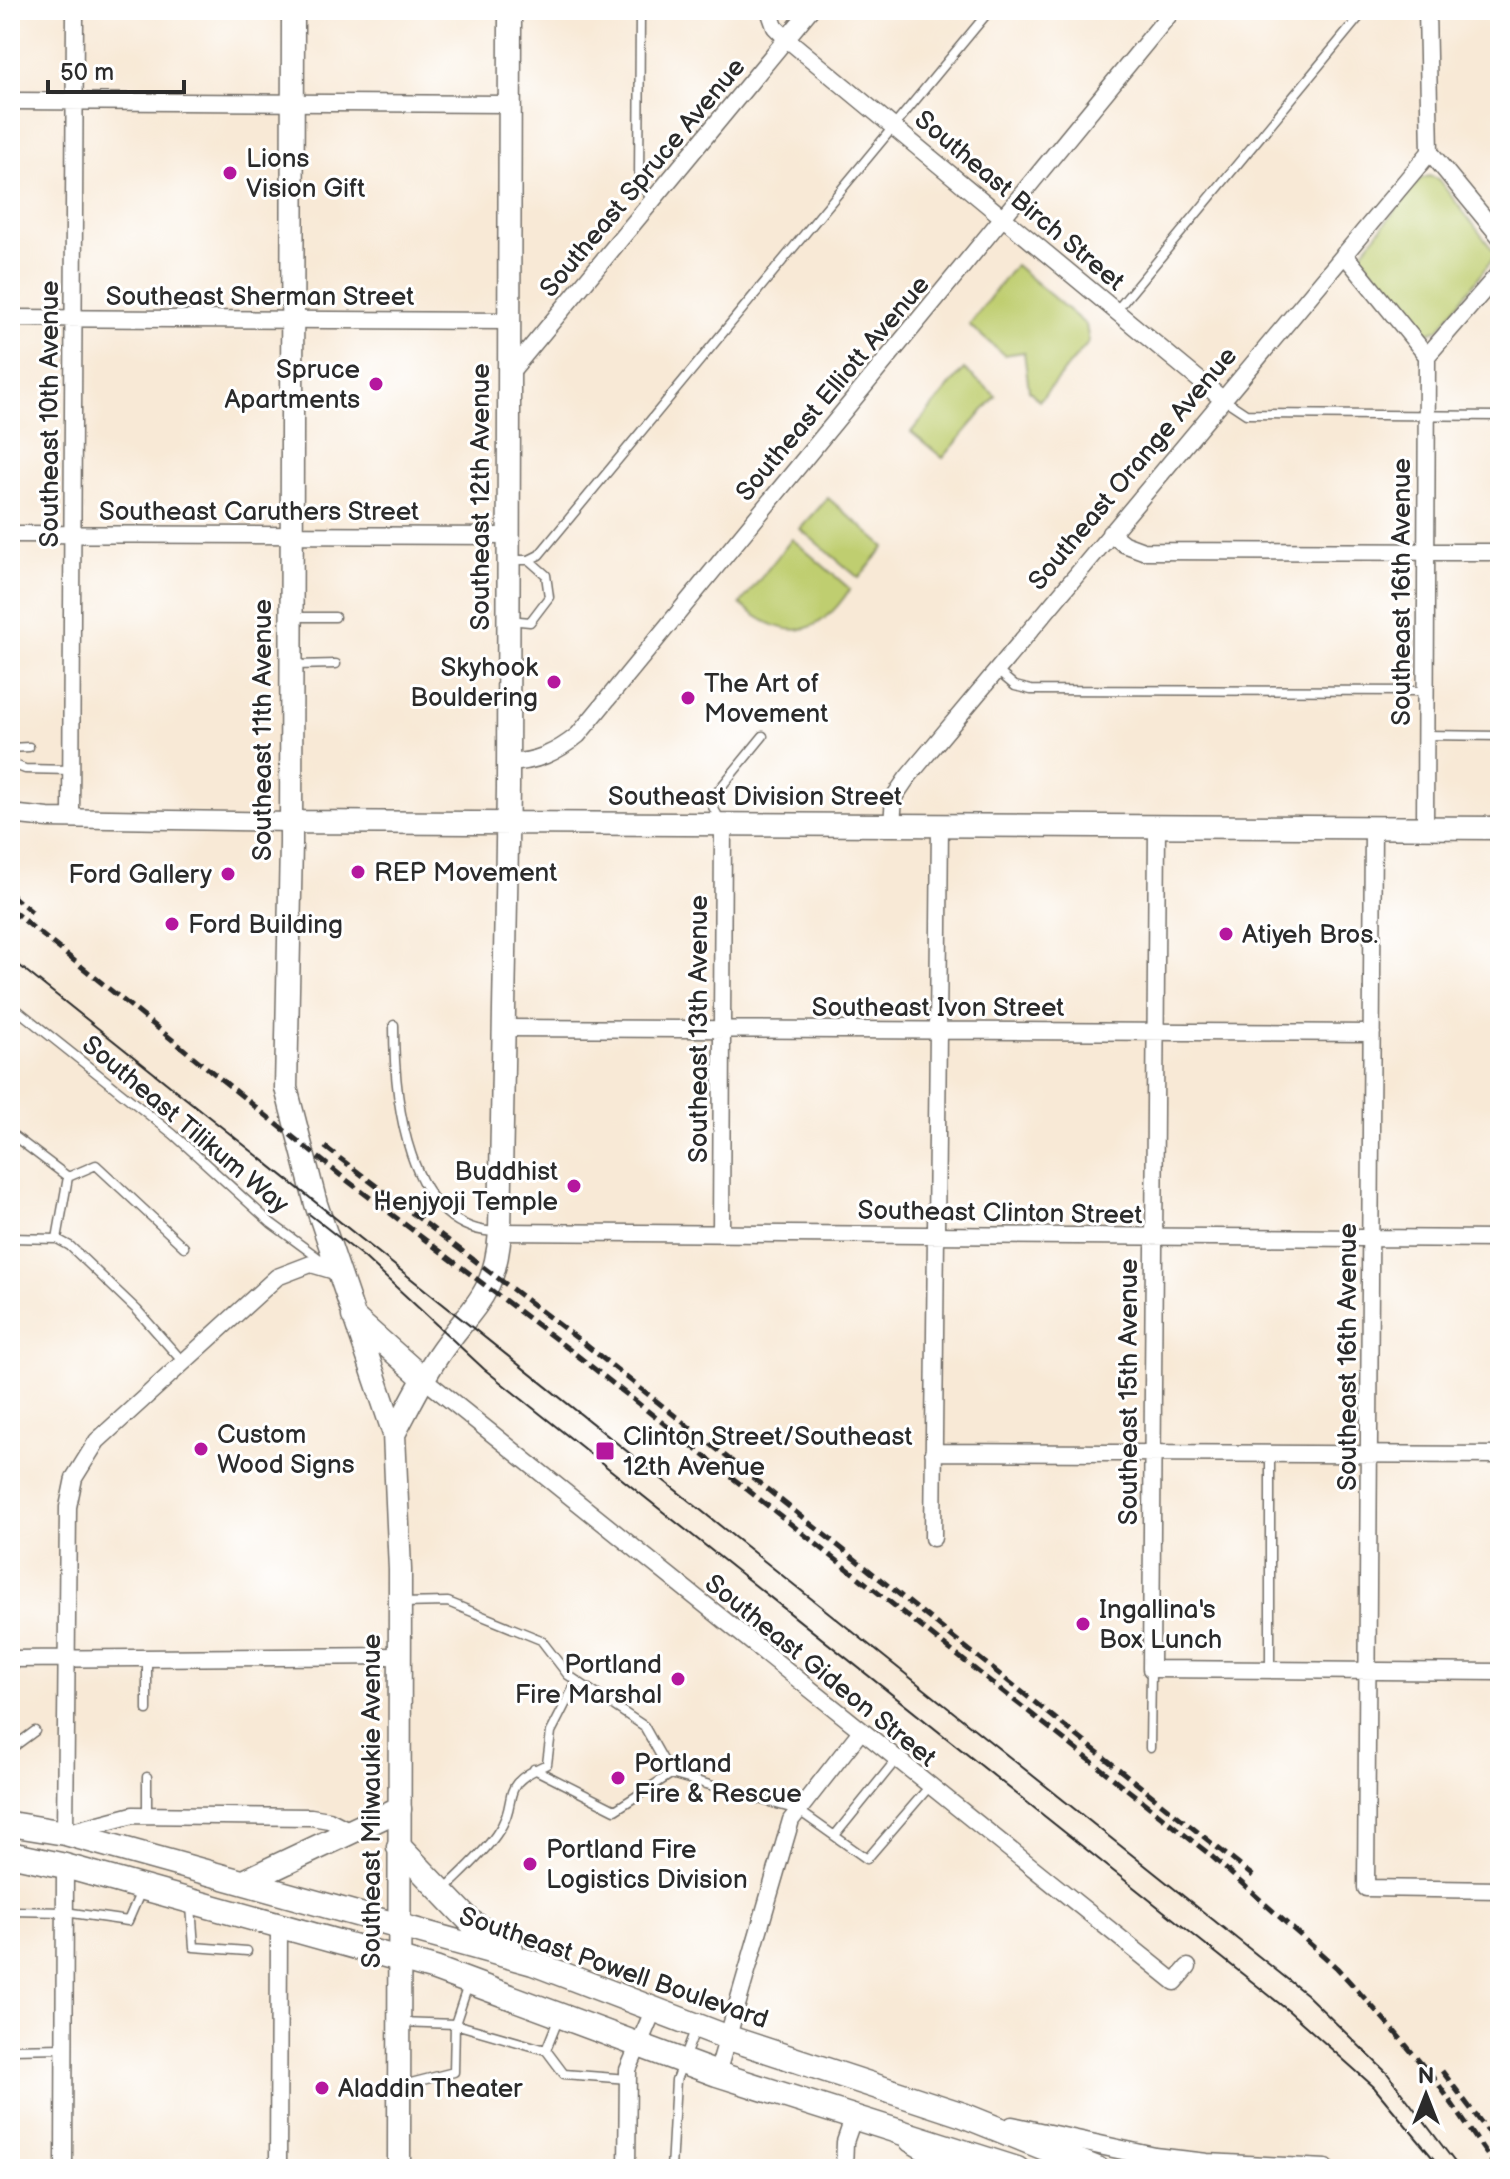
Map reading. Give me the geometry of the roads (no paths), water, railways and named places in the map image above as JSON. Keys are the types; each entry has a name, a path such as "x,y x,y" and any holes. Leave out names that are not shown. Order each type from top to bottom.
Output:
{"main road":[{"name":"Southeast 11th Avenue","path":"293,10 291,822 286,1088 301,1152 338,1272 394,1434"},
{"name":"Southeast 12th Avenue","path":"394,1434 424,1379 489,1287 497,1266 500,1232 508,620 518,560 508,536 510,10"},
{"name":"Southeast Division Street","path":"291,822 1500,828"},
{"path":"352,1314 424,1379"},
{"name":"Southeast Milwaukie Avenue","path":"394,1434 400,1603 399,2169"},
{"path":"244,1882 354,1833 399,1809"},
{"name":"Southeast Powell Boulevard","path":"10,1824 65,1833 533,1963 696,2027 963,2115 1097,2169"},
{"path":"19,1856 65,1833"},
{"path":"65,1866 98,1842"},
{"path":"399,1847 471,1922 533,1963"},
{"path":"19,1856 142,1887 469,1980 717,2074 1017,2169"}],"street":[{"name":"Southeast 10th Avenue","path":"71,817 75,10"},
{"name":"Southeast Birch Street","path":"769,10 775,27 787,39 1221,398"},
{"name":"Southeast Spruce Avenue","path":"509,374 810,10"},
{"name":"Southeast Elliott Avenue","path":"507,763 526,763 550,755 578,735 1173,10"},
{"path":"1427,10 1430,152 1500,237"},
{"path":"10,101 510,104"},
{"name":"Southeast Orange Avenue","path":"892,825 893,803 899,790 995,668 1430,152"},
{"path":"1344,254 1427,356 1500,272"},
{"name":"Southeast Sherman Street","path":"10,318 509,321"},
{"name":"Southeast 16th Avenue","path":"1425,828 1423,552 1427,356"},
{"path":"1110,533 1124,544 1143,551 1500,552"},
{"name":"Southeast Caruthers Street","path":"10,534 508,536"},
{"name":"Southeast Division Street","path":"10,814 291,822"},
{"name":"Southeast 13th Avenue","path":"721,1234 723,824"},
{"path":"933,1538 940,825"},
{"name":"Southeast 15th Avenue","path":"1151,1669 1157,827"},
{"name":"Southeast 16th Avenue","path":"1373,827 1366,1888 1500,1890"},
{"name":"Southeast Ivon Street","path":"505,1028 1372,1033"},
{"name":"Southeast Clinton Street","path":"500,1232 1500,1239"},
{"path":"338,1272 311,1264 285,1272 97,1441 74,1478 68,1507 65,1833 133,1815 311,1817 329,1820 354,1833"},
{"name":"Southeast Gideon Street","path":"424,1379 1175,1982 1188,1967"},
{"path":"933,1452 1500,1455"},
{"path":"10,1659 147,1659 201,1655 399,1656"},
{"path":"1151,1669 1500,1672"},
{"path":"717,2074 788,1829 798,1810 860,1732"},
{"path":"64,2169 65,1866"},
{"path":"278,2169 279,1926"},
{"path":"627,2169 628,2079 637,2046 653,2011"},
{"path":"963,2115 1155,2157 1326,2169"},
{"path":"844,2169 845,2142 854,2116"},
{"path":"879,2124 954,2169"}],"lane":[{"path":"640,10 639,184 655,201"},
{"path":"518,560 539,555 990,10"},
{"path":"1116,311 1365,10"},
{"path":"1489,10 1500,23"},
{"path":"1221,398 1246,414 1500,416"},
{"path":"508,620 530,622 549,597 546,575 518,560"},
{"path":"290,617 335,617"},
{"path":"290,665 336,664"},
{"path":"995,668 1015,686 1031,690 1425,691"},
{"path":"1425,735 1500,736"},
{"path":"723,824 713,807 713,797 763,736"},
{"path":"10,748 29,747"},
{"path":"10,763 25,769 71,770"},
{"name":"Southeast Tilikum Way","path":"10,1004 173,1134 271,1223 338,1272"},
{"path":"394,1025 397,1106 416,1166 444,1213 479,1232 500,1232"},
{"path":"10,1133 68,1177"},
{"path":"68,1177 96,1165 184,1247"},
{"path":"57,1239 68,1177"},
{"path":"10,1238 57,1239 70,1246 137,1310 183,1362"},
{"path":"1270,1454 1270,1671"},
{"path":"400,1603 448,1602 541,1640 577,1681 644,1726 671,1774 798,1810 836,1834 867,1859 929,1787"},
{"path":"147,1659 147,1710"},
{"path":"1150,1748 1151,1669"},
{"path":"442,1893 496,1836 507,1815 512,1789 520,1775 547,1764 551,1732 577,1681"},
{"path":"10,1745 16,1745 35,1731"},
{"path":"836,1834 896,1760"},
{"path":"534,1769 615,1810 671,1774"},
{"path":"147,1777 147,1815"},
{"path":"10,1911 65,1912 128,1921 142,1887"},
{"path":"191,1902 194,1947 247,1951"},
{"path":"399,2086 454,2072 455,2024 469,1980"},
{"path":"546,2050 560,2015"},
{"path":"399,2022 455,2024 546,2050 564,2074 628,2079"},
{"path":"671,2169 676,2080 696,2027"},
{"path":"10,2049 65,2048"}],"tram line":[{"path":"10,958 1306,1994 1387,2073 1460,2169"},
{"path":"309,1214 365,1258 484,1369 1290,2012 1373,2086 1442,2169"}],"railway":[{"path":"10,894 32,912"},
{"path":"10,909 340,1175 578,1356 1209,1854 1337,1968 1439,2085 1497,2169"},
{"path":"325,1147 586,1345 1253,1876"},
{"path":"1442,2071 1500,2147"}],"place":[{"name":"Lions Vision Gift","path":"230,173"},
{"name":"Spruce Apartments","path":"376,384"},
{"name":"Skyhook Bouldering","path":"554,682"},
{"name":"The Art of Movement","path":"688,698"},
{"name":"REP Movement","path":"358,872"},
{"name":"Ford Gallery","path":"228,874"},
{"name":"Ford Building","path":"172,924"},
{"name":"Atiyeh Bros.","path":"1226,934"},
{"name":"Buddhist Henjyoji Temple","path":"574,1186"},
{"name":"Custom Wood Signs","path":"201,1449"},
{"name":"Clinton Street/Southeast 12th Avenue","path":"605,1451"},
{"name":"Ingallina's Box Lunch","path":"1083,1624"},
{"name":"Portland Fire Marshal","path":"678,1679"},
{"name":"Portland Fire & Rescue","path":"618,1778"},
{"name":"Portland Fire Logistics Division","path":"530,1864"},
{"name":"Aladdin Theater","path":"322,2088"}]}
